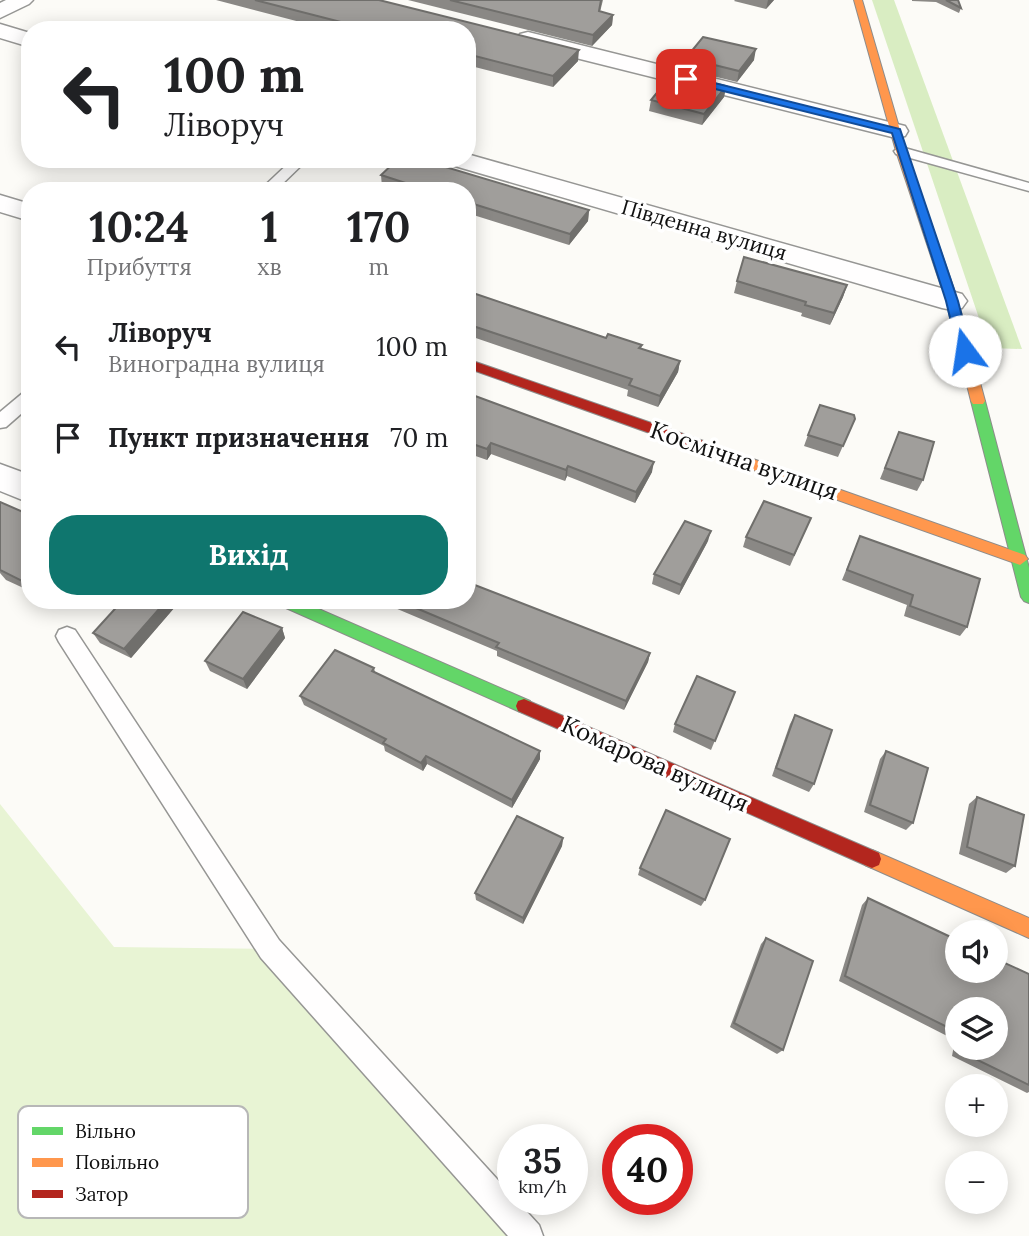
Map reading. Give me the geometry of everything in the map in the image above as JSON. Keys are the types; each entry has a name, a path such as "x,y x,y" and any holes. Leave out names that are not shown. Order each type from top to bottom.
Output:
{"street":[{"path":"0,12 22,0"},
{"path":"858,0 899,141 952,301 1029,597"},
{"path":"0,31 21,37"},
{"path":"506,34 899,141"},
{"name":"Південна вулиця","path":"476,164 952,301"},
{"path":"0,203 21,209"},
{"name":"Космічна вулиця","path":"476,366 1020,559"},
{"path":"0,477 21,486"},
{"name":"Комарова вулиця","path":"302,609 1029,928"}],"lane":[{"path":"899,141 1029,187"},
{"path":"276,182 291,168"},
{"path":"0,422 21,404"},
{"path":"67,636 270,949 528,1236"}],"green space":[{"path":"872,0 894,0 1022,349 989,348"},
{"path":"0,804 114,947 270,949 497,1202 497,1215 509,1215 528,1236 0,1236"}],"building":[{"path":"255,0 379,0 463,21 337,21"},
{"path":"450,0 601,0 599,11 613,15 593,35"},
{"path":"946,0 958,0 961,8"},
{"path":"476,24 579,50 553,76 476,56"},
{"path":"703,37 756,49 739,71 686,58"},
{"path":"673,73 726,86 704,114 651,100"},
{"path":"388,168 449,168 589,210 570,234 476,205 476,182 402,182 381,175"},
{"path":"744,257 847,285 834,313 737,281"},
{"path":"476,294 606,338 608,334 642,345 639,348 680,361 660,396 629,385 632,379 476,327"},
{"path":"476,396 654,462 636,492 568,466 566,470 491,443 487,449 476,445"},
{"path":"820,405 854,415 855,419 843,446 808,435"},
{"path":"899,432 934,442 923,480 885,468"},
{"path":"764,501 811,518 794,555 746,537"},
{"path":"0,502 21,511 21,580 0,570"},
{"path":"685,521 711,531 681,585 654,574"},
{"path":"860,536 980,579 967,627 910,606 913,595 847,570"},
{"path":"476,585 650,653 626,701 496,647 499,643 418,609 476,609"},
{"path":"115,609 159,609 124,649 93,633"},
{"path":"243,612 282,628 243,679 205,661"},
{"path":"335,650 374,668 372,671 540,751 512,800 426,756 421,763 383,743 386,739 300,696"},
{"path":"697,676 735,692 715,741 675,724"},
{"path":"795,715 832,730 814,784 776,768"},
{"path":"886,751 928,768 913,823 870,805"},
{"path":"977,797 1024,815 1015,866 967,847"},
{"path":"666,810 730,839 705,900 640,868"},
{"path":"517,816 563,838 523,918 475,893"},
{"path":"868,898 945,934 945,983 1008,983 1008,964 1029,974 1029,1085 977,1060 1008,1060 1008,997 945,997 945,1026 845,976"},
{"path":"766,938 813,961 783,1050 734,1023"}],"traffic: fast":[{"path":"978,401 1029,597"},
{"path":"303,609 524,706"}],"traffic: slow":[{"path":"858,0 901,151 952,301 978,401"},
{"path":"736,458 1020,559"},
{"path":"872,859 1029,928"}],"traffic: jam":[{"path":"476,366 736,458"},
{"path":"524,706 872,859"}],"route":[{"path":"686,79 896,131 952,301 965,351"}]}
